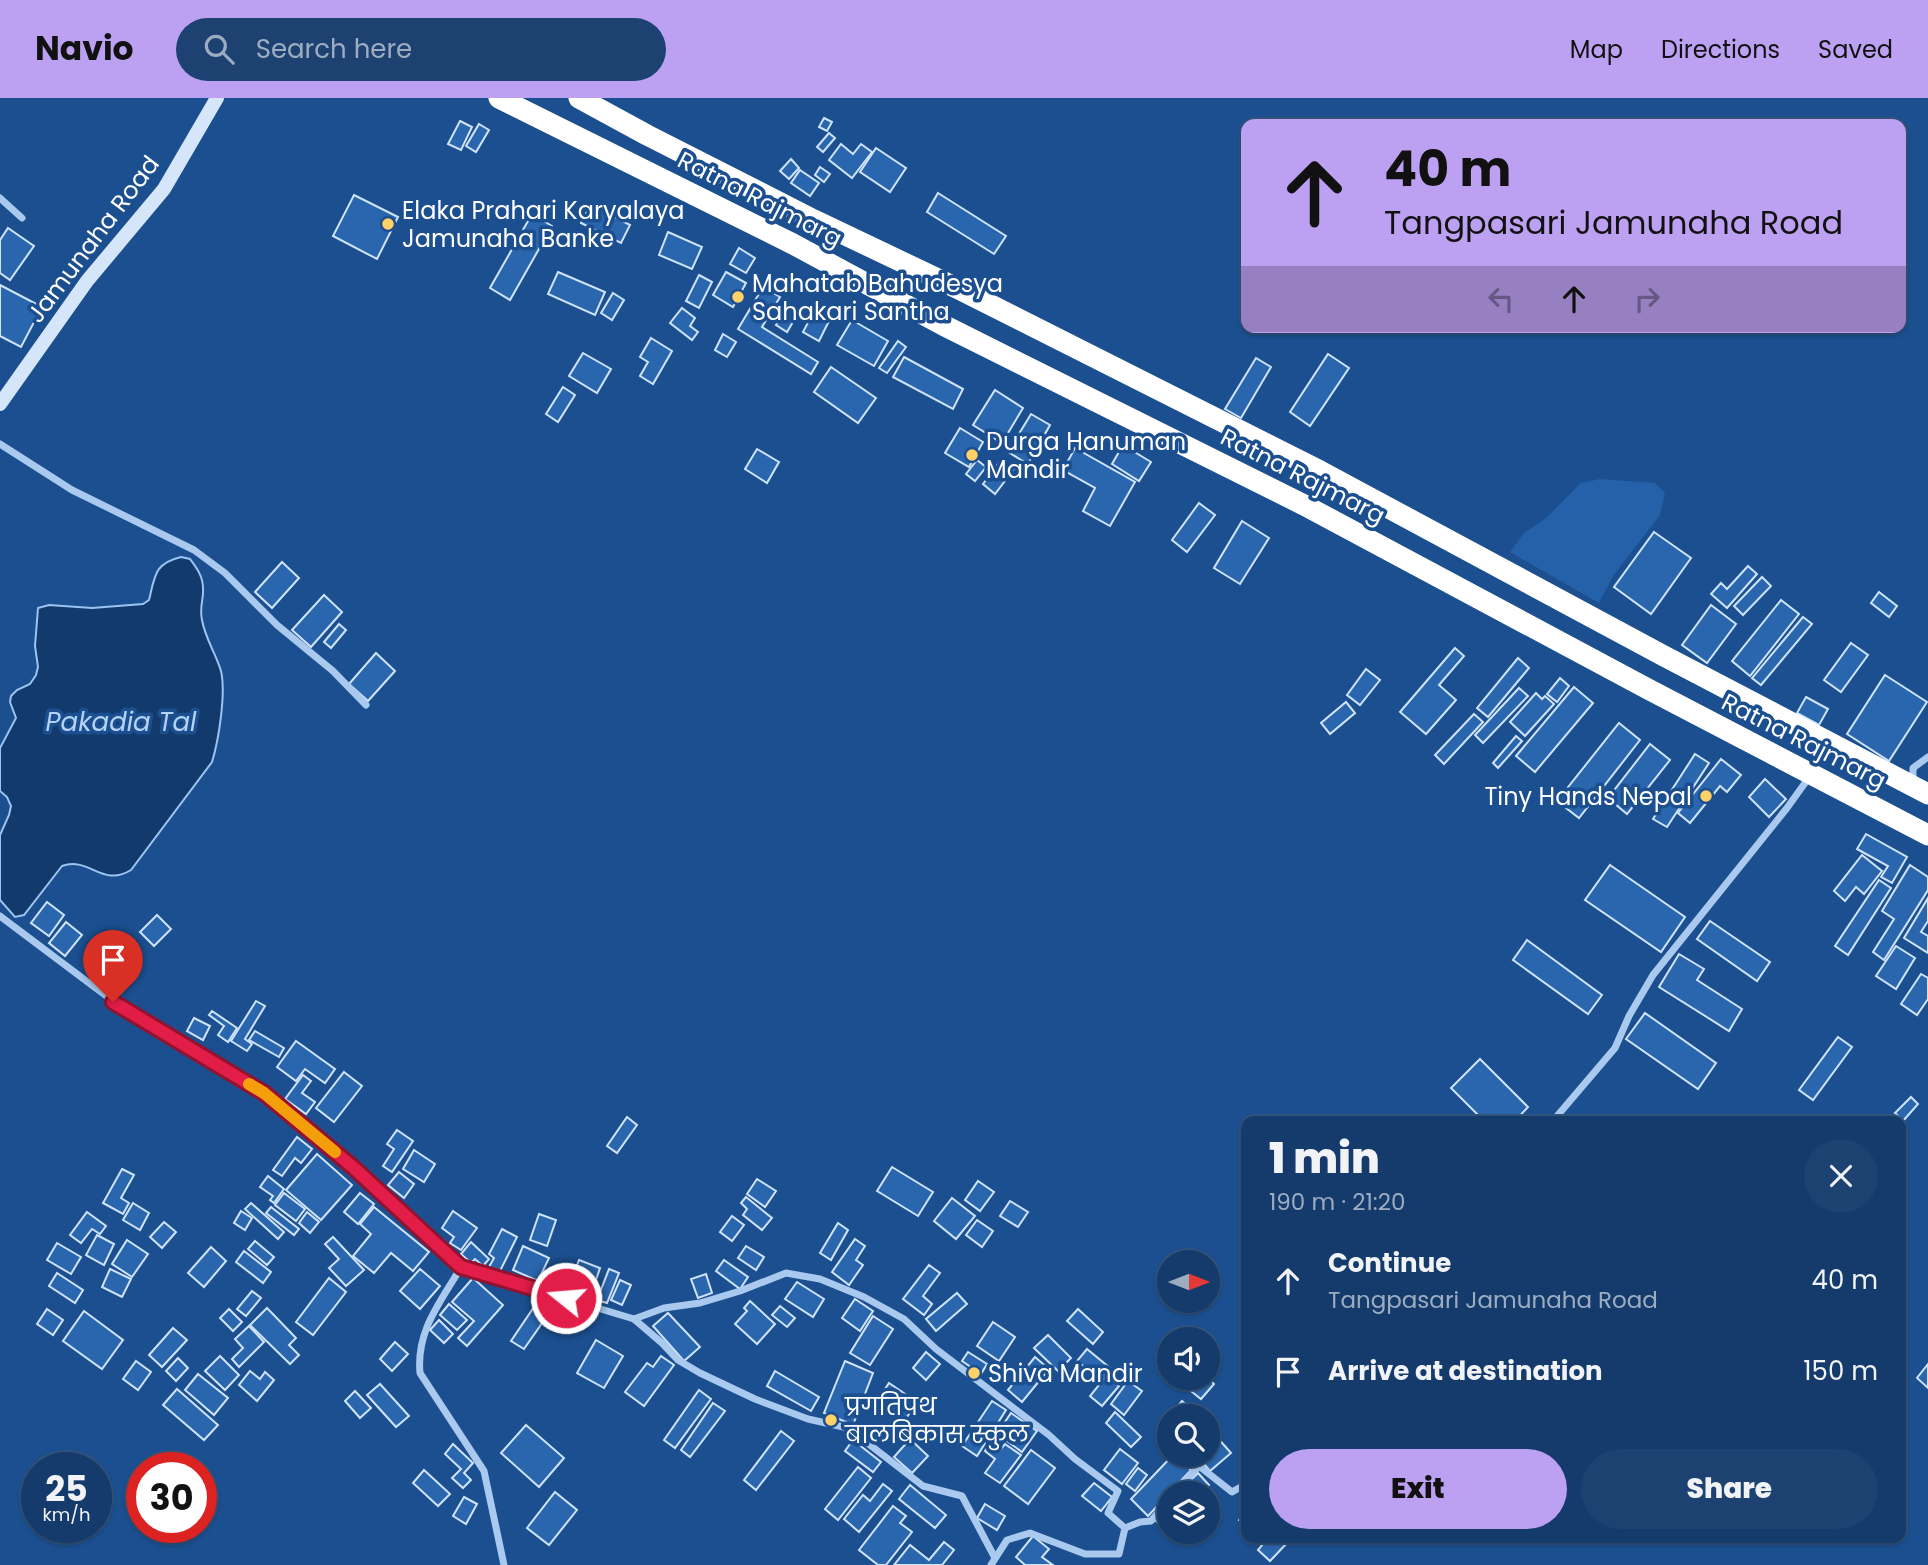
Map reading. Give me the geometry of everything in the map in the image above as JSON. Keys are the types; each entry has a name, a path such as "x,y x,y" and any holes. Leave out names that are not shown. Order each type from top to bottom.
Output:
{"highway":[{"name":"Ratna Rajmarg","path":"499,98 793,244 943,325 1304,505 1928,835"},
{"name":"Ratna Rajmarg","path":"579,98 814,220 963,291 1320,471 1664,656 1921,790"}],"street":[{"name":"Jamunaha Road","path":"0,404 88,281 164,189 217,98"},
{"path":"0,198 22,218"},
{"path":"0,444 72,489 194,550 225,573 293,639 333,671 366,705"},
{"path":"1921,790 1913,768 1928,757"},
{"path":"1557,1116 1615,1048 1629,1016 1653,975 1811,774"},
{"path":"0,916 113,1002 264,1093 354,1168 461,1267 634,1319 678,1360 700,1373 755,1399 808,1419 848,1428 923,1486 962,1496 993,1561"},
{"path":"461,1267 426,1326 419,1357 420,1373 484,1471 505,1565"},
{"path":"634,1319 664,1308 700,1303 740,1291 786,1273 820,1279 864,1297 904,1319 936,1349 1118,1491 1108,1513 1125,1528"},
{"path":"1186,1481 1199,1466 1218,1481"},
{"path":"1220,1483 1232,1492 1241,1487"},
{"path":"1125,1528 1151,1521 1157,1514"},
{"path":"993,1561 1007,1540 1030,1534 1085,1554 1119,1554 1125,1528"}],"shaded area":[{"path":"1600,479 1655,483 1665,493 1660,515 1613,576 1599,603 1510,552 1524,533 1545,519 1581,483"}],"water":[{"name":"Pakadia Tal","path":"173,559 190,559 203,584 202,620 221,671 221,716 212,762 131,870 112,876 80,865 62,866 24,915 15,917 0,900 0,835 11,806 0,791 0,748 16,718 10,702 11,696 30,684 36,675 38,608 49,605 92,608 143,604 149,600 158,570"}],"building":[{"path":"824,118 832,122 827,131 819,127"},
{"path":"460,121 472,127 461,150 448,144"},
{"path":"479,124 489,130 476,152 466,146"},
{"path":"829,133 835,138 823,152 817,147"},
{"path":"841,144 853,154 861,144 872,152 852,178 829,160"},
{"path":"876,148 906,168 890,192 860,172"},
{"path":"791,159 799,168 789,179 780,171"},
{"path":"820,167 830,174 824,182 815,175"},
{"path":"800,170 819,183 810,196 791,183"},
{"path":"938,193 1006,236 994,254 927,212"},
{"path":"354,195 398,217 377,259 333,236"},
{"path":"591,204 630,225 621,243 581,223"},
{"path":"532,214 552,226 510,300 490,288"},
{"path":"8,228 34,246 10,280 0,273 0,240"},
{"path":"668,232 702,247 692,269 659,255"},
{"path":"739,248 755,258 746,273 730,264"},
{"path":"558,272 605,292 595,315 548,294"},
{"path":"726,272 746,283 733,307 713,295"},
{"path":"699,275 712,282 699,308 686,301"},
{"path":"0,285 42,307 21,347 0,336"},
{"path":"763,287 780,297 762,327 818,362 811,374 738,329"},
{"path":"613,293 624,300 612,320 601,313"},
{"path":"788,306 799,312 787,332 776,325"},
{"path":"682,308 695,318 690,326 698,332 692,340 670,323"},
{"path":"815,309 831,317 819,341 803,332"},
{"path":"852,320 888,341 874,366 837,345"},
{"path":"723,334 736,342 727,357 715,350"},
{"path":"651,338 672,351 653,384 640,376 648,362 640,357"},
{"path":"898,341 906,347 887,373 879,368"},
{"path":"583,353 611,369 597,393 569,376"},
{"path":"1328,354 1349,368 1310,426 1290,412"},
{"path":"904,357 963,389 953,409 893,377"},
{"path":"1256,358 1271,367 1241,418 1225,409"},
{"path":"831,367 876,398 858,423 814,392"},
{"path":"563,387 575,395 558,422 546,414"},
{"path":"995,390 1023,408 1002,443 973,425"},
{"path":"1031,414 1050,425 1028,464 1008,452"},
{"path":"960,428 983,442 969,467 945,453"},
{"path":"1123,445 1151,462 1139,481 1112,464"},
{"path":"1075,448 1135,482 1110,526 1083,511 1095,488 1063,470"},
{"path":"757,449 779,462 767,483 745,469"},
{"path":"977,460 986,467 975,481 966,474"},
{"path":"1001,460 1014,469 995,494 983,484"},
{"path":"1199,503 1215,515 1187,552 1172,540"},
{"path":"1242,521 1269,538 1240,584 1214,568"},
{"path":"1654,532 1691,558 1651,614 1614,587"},
{"path":"282,562 299,578 272,608 255,592"},
{"path":"1748,566 1757,574 1727,608 1711,594 1721,583 1727,589"},
{"path":"1762,577 1771,586 1743,615 1734,606"},
{"path":"1879,592 1897,606 1889,617 1871,603"},
{"path":"324,595 342,612 311,647 292,630"},
{"path":"1781,600 1799,614 1750,676 1732,661"},
{"path":"1711,605 1736,624 1707,663 1682,645"},
{"path":"1803,617 1812,624 1761,685 1752,678"},
{"path":"339,624 346,630 331,648 324,642"},
{"path":"1851,643 1868,655 1841,692 1824,680"},
{"path":"1455,648 1464,656 1439,685 1456,700 1426,734 1400,712"},
{"path":"376,653 395,671 368,701 349,684"},
{"path":"1518,658 1529,668 1488,717 1477,708"},
{"path":"1366,669 1380,680 1360,705 1347,695"},
{"path":"1885,675 1927,702 1889,761 1847,734"},
{"path":"1560,678 1569,686 1557,702 1547,694"},
{"path":"1574,687 1593,703 1535,772 1516,756"},
{"path":"1519,688 1528,696 1483,743 1475,735"},
{"path":"1536,693 1542,699 1545,696 1554,704 1525,736 1510,722"},
{"path":"1806,697 1828,709 1819,725 1797,713"},
{"path":"1346,702 1355,713 1330,734 1321,723"},
{"path":"1474,714 1483,722 1444,764 1435,755"},
{"path":"1619,723 1640,740 1579,818 1557,801"},
{"path":"1516,736 1522,741 1498,768 1493,763"},
{"path":"1650,744 1670,760 1627,814 1608,798"},
{"path":"1695,754 1709,763 1667,827 1653,819"},
{"path":"1721,759 1741,775 1727,792 1720,786 1690,823 1678,813"},
{"path":"1765,779 1786,799 1769,817 1749,797"},
{"path":"1866,834 1907,857 1892,883 1881,877 1888,866 1857,849"},
{"path":"1862,855 1882,871 1864,894 1856,887 1845,901 1834,891"},
{"path":"1610,865 1685,917 1661,952 1585,900"},
{"path":"1910,865 1928,877 1928,890 1884,960 1873,952 1894,919 1882,911"},
{"path":"1879,880 1891,888 1848,955 1835,946"},
{"path":"1928,898 1928,921 1921,932 1928,936 1928,953 1904,938"},
{"path":"47,902 64,915 49,936 31,923"},
{"path":"157,915 171,929 154,946 140,932"},
{"path":"1710,921 1770,962 1757,981 1697,939"},
{"path":"66,922 82,935 65,956 49,943"},
{"path":"1527,940 1602,995 1588,1014 1513,960"},
{"path":"1896,946 1915,958 1896,989 1876,976"},
{"path":"1679,954 1704,969 1697,980 1742,1009 1729,1031 1659,987"},
{"path":"120,958 138,970 121,993 103,981"},
{"path":"1921,974 1928,978 1928,999 1917,1015 1901,1004"},
{"path":"256,1001 265,1006 245,1039 252,1044 247,1051 231,1041"},
{"path":"212,1011 237,1028 228,1042 218,1035 224,1026 209,1015"},
{"path":"1645,1013 1716,1063 1698,1089 1626,1039"},
{"path":"194,1018 210,1026 203,1040 187,1031"},
{"path":"255,1031 284,1048 279,1057 249,1040"},
{"path":"1838,1037 1852,1047 1813,1100 1799,1090"},
{"path":"296,1041 335,1069 325,1083 305,1069 296,1081 277,1067"},
{"path":"1480,1059 1528,1107 1520,1116 1479,1116 1451,1088"},
{"path":"344,1072 362,1086 334,1122 316,1108"},
{"path":"303,1075 311,1081 302,1093 315,1102 306,1114 285,1099"},
{"path":"1911,1097 1918,1104 1906,1118 1895,1113"},
{"path":"627,1117 637,1125 617,1153 607,1146"},
{"path":"397,1130 413,1141 392,1172 383,1166 394,1149 387,1144"},
{"path":"297,1137 312,1149 301,1163 295,1158 282,1176 273,1170"},
{"path":"414,1150 435,1164 424,1182 403,1169"},
{"path":"317,1154 352,1185 321,1220 286,1190"},
{"path":"892,1167 933,1192 918,1216 877,1191"},
{"path":"122,1169 134,1175 121,1198 129,1203 123,1214 103,1203"},
{"path":"399,1172 414,1184 404,1198 388,1185"},
{"path":"268,1176 284,1189 274,1203 270,1200 273,1196 260,1187"},
{"path":"757,1179 776,1191 765,1207 747,1194"},
{"path":"978,1181 994,1192 980,1211 965,1200"},
{"path":"284,1193 305,1209 296,1221 275,1205"},
{"path":"360,1193 374,1204 358,1224 344,1212"},
{"path":"746,1197 772,1218 762,1230 743,1215 747,1209 741,1203"},
{"path":"952,1198 975,1216 956,1239 934,1221"},
{"path":"1010,1201 1028,1212 1018,1227 1000,1216"},
{"path":"133,1203 149,1213 140,1230 123,1220"},
{"path":"251,1203 284,1232 278,1239 245,1209"},
{"path":"271,1207 299,1229 294,1235 266,1213"},
{"path":"374,1207 429,1252 413,1271 391,1253 374,1273 353,1256 371,1234 360,1224"},
{"path":"241,1211 252,1218 245,1230 234,1223"},
{"path":"453,1211 477,1228 461,1250 450,1243 454,1237 442,1228"},
{"path":"87,1212 106,1226 100,1234 92,1229 81,1243 70,1235"},
{"path":"307,1212 319,1222 310,1233 299,1223"},
{"path":"539,1214 556,1220 547,1246 530,1240"},
{"path":"732,1216 744,1225 732,1241 720,1232"},
{"path":"977,1220 993,1231 982,1247 966,1235"},
{"path":"164,1222 176,1232 162,1248 150,1237"},
{"path":"838,1223 848,1230 831,1260 820,1253"},
{"path":"502,1229 517,1237 499,1273 489,1267 494,1258 489,1254"},
{"path":"97,1235 114,1244 104,1265 86,1255"},
{"path":"333,1237 364,1270 346,1286 329,1268 339,1259 325,1244"},
{"path":"855,1239 865,1246 856,1260 863,1265 849,1285 832,1272"},
{"path":"127,1240 148,1254 132,1277 112,1264"},
{"path":"255,1241 274,1257 267,1265 248,1249"},
{"path":"471,1242 489,1259 483,1266 475,1259 471,1263 461,1254"},
{"path":"57,1243 81,1257 71,1274 47,1260"},
{"path":"523,1246 549,1258 538,1281 513,1270"},
{"path":"746,1246 764,1257 756,1270 738,1258"},
{"path":"211,1247 226,1261 204,1287 188,1273"},
{"path":"244,1251 271,1272 263,1283 236,1262"},
{"path":"579,1260 600,1268 591,1295 569,1287"},
{"path":"724,1260 748,1277 740,1289 716,1271"},
{"path":"929,1265 940,1273 923,1296 932,1304 924,1315 903,1299"},
{"path":"110,1269 131,1279 122,1297 102,1287"},
{"path":"420,1269 440,1286 420,1309 400,1291"},
{"path":"609,1269 619,1273 607,1303 597,1300"},
{"path":"57,1273 83,1290 75,1303 49,1286"},
{"path":"706,1274 712,1293 698,1298 691,1279"},
{"path":"329,1278 346,1292 313,1335 296,1322"},
{"path":"473,1278 503,1305 467,1346 458,1338 474,1321 452,1302"},
{"path":"543,1278 556,1281 554,1290 541,1287"},
{"path":"620,1280 631,1285 622,1305 611,1300"},
{"path":"797,1282 824,1299 813,1317 785,1299"},
{"path":"252,1291 261,1298 246,1316 237,1309"},
{"path":"957,1293 967,1304 936,1331 926,1319"},
{"path":"855,1299 873,1311 860,1331 842,1318"},
{"path":"750,1301 775,1324 757,1344 735,1324 747,1311 744,1308"},
{"path":"449,1304 467,1320 457,1330 440,1315"},
{"path":"780,1306 795,1318 787,1327 772,1315"},
{"path":"534,1307 547,1316 524,1349 511,1341"},
{"path":"267,1308 296,1338 289,1345 299,1355 290,1364 250,1325"},
{"path":"47,1309 63,1320 53,1335 37,1324"},
{"path":"229,1309 242,1322 233,1331 220,1318"},
{"path":"1078,1309 1103,1332 1093,1344 1067,1321"},
{"path":"84,1311 123,1340 102,1369 63,1341"},
{"path":"668,1313 700,1347 684,1361 653,1326"},
{"path":"873,1316 893,1329 870,1365 850,1353"},
{"path":"439,1320 453,1334 444,1343 430,1330"},
{"path":"993,1322 1015,1337 999,1361 977,1346"},
{"path":"249,1326 264,1342 239,1367 232,1359 243,1348 235,1339"},
{"path":"173,1328 187,1340 162,1367 149,1355"},
{"path":"1048,1335 1071,1358 1058,1371 1034,1348"},
{"path":"596,1340 623,1356 604,1388 577,1373"},
{"path":"395,1342 408,1354 392,1371 380,1359"},
{"path":"1087,1349 1110,1368 1100,1380 1077,1361"},
{"path":"926,1352 940,1364 926,1380 913,1368"},
{"path":"968,1352 987,1364 981,1374 962,1361"},
{"path":"220,1356 239,1375 225,1390 205,1371"},
{"path":"661,1356 674,1365 644,1406 625,1392 647,1363 653,1367"},
{"path":"1035,1357 1049,1369 1022,1402 1008,1390"},
{"path":"178,1358 188,1368 176,1381 166,1371"},
{"path":"136,1361 151,1372 138,1390 123,1379"},
{"path":"845,1361 873,1373 853,1425 824,1413"},
{"path":"1928,1364 1928,1388 1917,1378"},
{"path":"250,1371 260,1379 265,1372 274,1380 257,1401 239,1385"},
{"path":"775,1371 819,1397 811,1411 767,1386"},
{"path":"198,1374 228,1398 214,1415 185,1390"},
{"path":"1107,1375 1119,1386 1102,1406 1090,1396"},
{"path":"1128,1381 1142,1391 1124,1415 1111,1404"},
{"path":"889,1383 917,1402 903,1423 887,1412 892,1405 880,1397"},
{"path":"380,1384 409,1416 396,1427 367,1395"},
{"path":"177,1389 218,1425 204,1440 163,1405"},
{"path":"699,1390 711,1399 675,1448 664,1440"},
{"path":"1190,1390 1209,1390 1201,1399"},
{"path":"355,1391 371,1408 360,1418 345,1401"},
{"path":"992,1401 1006,1410 977,1456 962,1446"},
{"path":"713,1403 725,1411 690,1457 681,1450"},
{"path":"1115,1412 1141,1437 1131,1447 1106,1423"},
{"path":"1011,1413 1037,1431 1022,1452 997,1434"},
{"path":"526,1425 564,1458 539,1487 501,1453"},
{"path":"781,1431 794,1441 756,1490 744,1480"},
{"path":"910,1439 928,1456 912,1473 894,1457"},
{"path":"853,1440 881,1462 873,1472 845,1451"},
{"path":"1220,1441 1231,1453 1220,1462"},
{"path":"991,1443 1000,1450 1005,1444 1021,1455 1000,1483 985,1473 995,1459 985,1451"},
{"path":"453,1444 473,1463 464,1473 471,1480 463,1488 452,1478 461,1469 445,1454"},
{"path":"1120,1449 1138,1463 1122,1484 1104,1470"},
{"path":"1031,1450 1055,1468 1028,1504 1004,1486"},
{"path":"858,1467 871,1478 838,1520 825,1509"},
{"path":"1162,1467 1188,1467 1191,1470 1181,1481 1157,1481 1157,1506 1148,1516 1131,1499"},
{"path":"1138,1468 1147,1475 1135,1491 1126,1484"},
{"path":"424,1470 450,1494 438,1506 413,1483"},
{"path":"1198,1473 1205,1481 1190,1481"},
{"path":"1094,1483 1112,1497 1101,1511 1082,1496"},
{"path":"883,1484 892,1491 859,1532 844,1519 863,1495 870,1501"},
{"path":"910,1485 946,1515 935,1528 899,1499"},
{"path":"555,1492 577,1510 549,1545 527,1528"},
{"path":"464,1497 477,1504 466,1524 453,1516"},
{"path":"985,1504 1005,1516 997,1530 977,1518"},
{"path":"893,1506 906,1516 900,1523 912,1532 886,1565 878,1565 859,1550"},
{"path":"1033,1536 1049,1549 1042,1557 1053,1565 1025,1565 1016,1557"},
{"path":"944,1542 954,1550 942,1565 894,1565 910,1545 929,1560"},
{"path":"1264,1543 1287,1543 1270,1561 1258,1550"}],"slow traffic":[{"path":"249,1084 264,1093 335,1152"}],"place":[{"name":"Elaka Prahari Karyalaya Jamunaha Banke","path":"388,224"},
{"name":"Mahatab Bahudesya Sahakari Santha","path":"738,297"},
{"name":"Durga Hanuman Mandir","path":"972,455"},
{"name":"Tiny Hands Nepal","path":"1706,796"},
{"name":"Shiva Mandir","path":"974,1373"},
{"name":"प्रगतिपथ बालबिकास स्कुल","path":"831,1420"}],"route":[{"path":"113,1002 264,1093 354,1168 461,1267 566,1298"}]}
